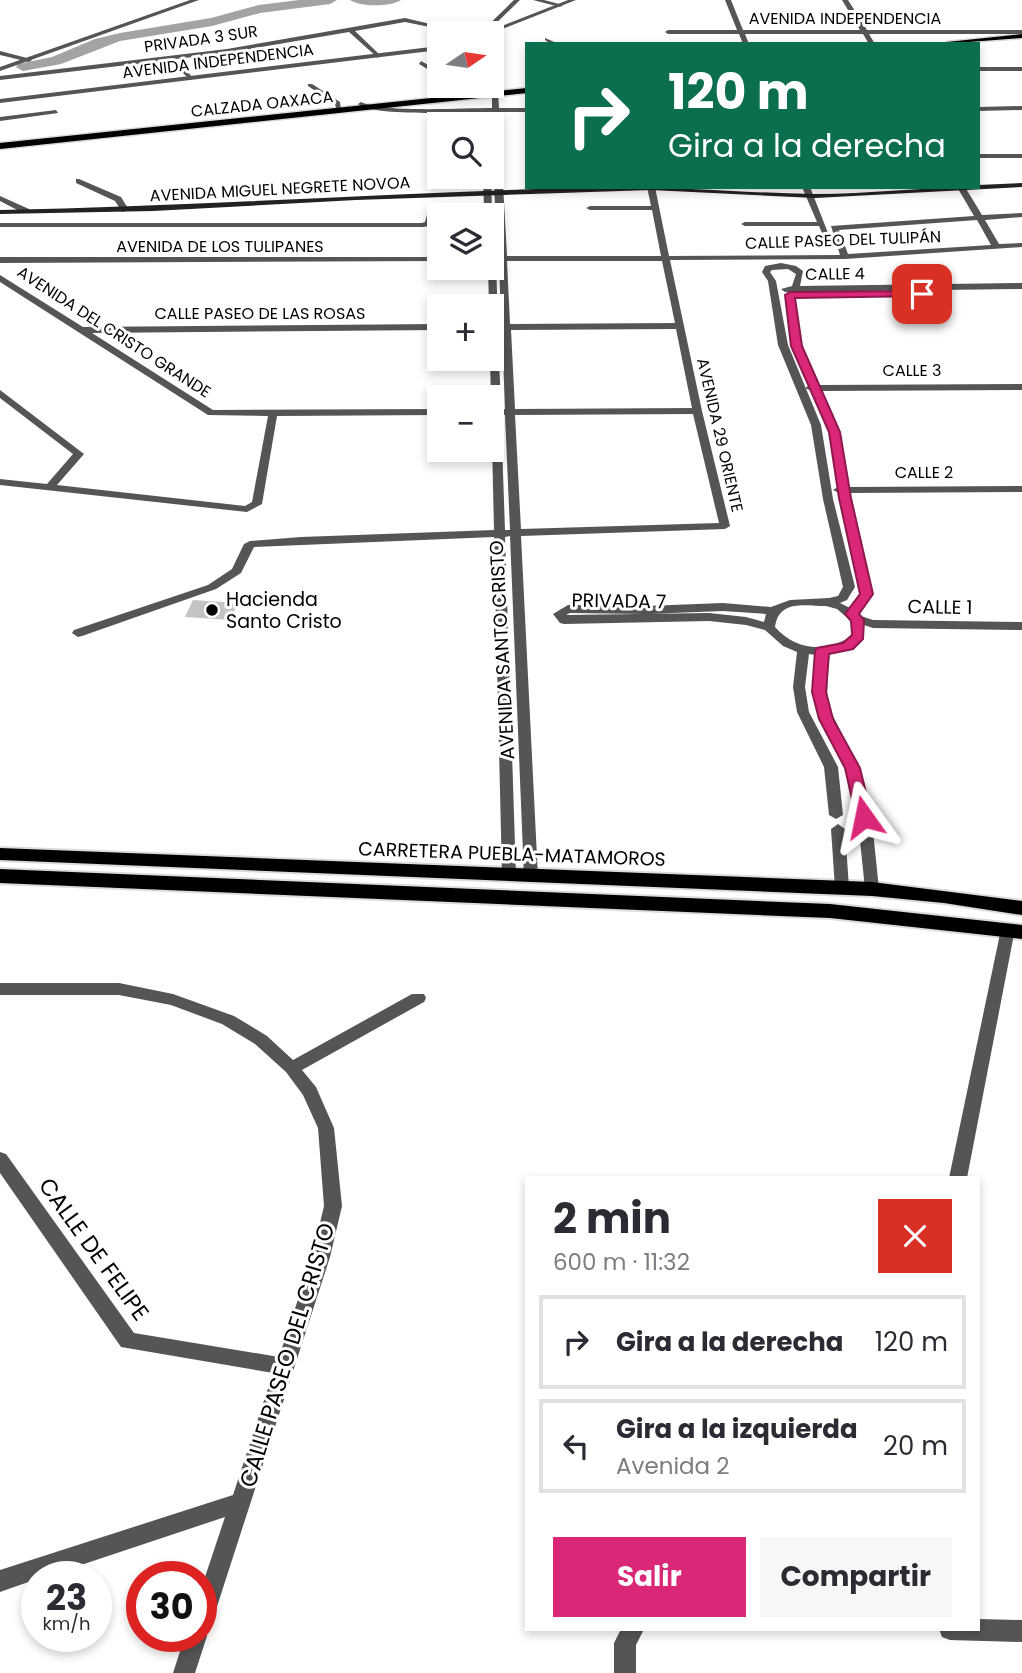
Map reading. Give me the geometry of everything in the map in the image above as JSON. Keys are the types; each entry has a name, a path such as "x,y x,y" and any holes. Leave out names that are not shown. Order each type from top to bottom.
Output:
{"highway":[{"name":"CARRETERA PUEBLA-MATAMOROS","path":"0,854 531,877 872,888 1022,908"},
{"path":"0,876 830,911 1015,930"}],"main road":[{"path":"962,42 1022,34"},
{"name":"CALZADA OAXACA","path":"504,90 525,88"},
{"name":"CALZADA OAXACA","path":"504,91 525,88"},
{"name":"CALZADA OAXACA","path":"0,144 427,98"},
{"name":"CALZADA OAXACA","path":"363,106 394,107 456,98"},
{"name":"AVENIDA MIGUEL NEGRETE NOVOA","path":"980,187 1022,185"},
{"name":"AVENIDA MIGUEL NEGRETE NOVOA","path":"0,212 125,210 626,189"},
{"name":"AVENIDA MIGUEL NEGRETE NOVOA","path":"669,189 810,197 945,189"}],"street":[{"path":"167,0 187,4"},
{"path":"0,69 196,0"},
{"path":"497,21 517,0"},
{"path":"536,0 559,5"},
{"path":"504,26 573,0"},
{"path":"728,0 745,42"},
{"path":"845,0 871,42"},
{"name":"PRIVADA 3 SUR","path":"0,78 172,58 405,20 427,25"},
{"path":"351,30 378,56"},
{"name":"AVENIDA INDEPENDENCIA","path":"668,32 1022,34"},
{"path":"547,38 553,42"},
{"name":"AVENIDA INDEPENDENCIA","path":"0,101 427,50"},
{"path":"0,53 29,60"},
{"path":"172,58 190,78"},
{"path":"421,63 427,67"},
{"path":"980,69 1022,69"},
{"path":"310,85 339,108"},
{"name":"AVENIDA SANTO CRISTO","path":"491,98 492,110"},
{"path":"394,107 525,110"},
{"path":"980,109 1022,108"},
{"path":"0,119 56,112"},
{"path":"980,156 1022,156"},
{"path":"79,181 118,199 125,210"},
{"path":"487,189 487,203"},
{"name":"AVENIDA SANTO CRISTO","path":"497,189 499,203"},
{"name":"AVENIDA 29 ORIENTE","path":"516,529 725,526 697,411 651,189"},
{"path":"807,189 840,257"},
{"path":"963,189 997,247"},
{"path":"0,198 26,211"},
{"path":"590,208 655,208"},
{"path":"840,257 834,228 1022,215"},
{"path":"0,225 427,223"},
{"path":"745,224 822,224"},
{"name":"CALLE PASEO DEL TULIPÁN","path":"665,258 840,257 1022,245"},
{"path":"504,259 665,258"},
{"name":"AVENIDA DE LOS TULIPANES","path":"0,260 427,259"},
{"path":"768,268 796,268 800,273 792,292 797,346 835,432 845,494 867,594 855,617 859,636 848,646 822,651 785,643 775,636 769,627 769,618 774,611 797,601 827,603 843,598 849,587 827,495 816,425 783,345 774,292 766,272 768,268"},
{"name":"AVENIDA DEL CRISTO GRANDE","path":"0,278 211,413 273,412"},
{"name":"AVENIDA SANTO CRISTO","path":"504,280 531,877"},
{"name":"CALLE 4","path":"792,292 1022,286"},
{"path":"774,292 792,292"},
{"name":"CALLE 4","path":"792,292 1022,292"},
{"path":"506,327 679,326"},
{"name":"CALLE PASEO DE LAS ROSAS","path":"82,330 427,327"},
{"name":"CALLE 3","path":"804,393 1022,387"},
{"name":"CALLE 3","path":"818,392 1022,393"},
{"path":"0,393 79,454 50,487"},
{"path":"504,412 697,411"},
{"path":"0,482 247,509 257,504 273,412 427,412"},
{"name":"AVENIDA SANTO CRISTO","path":"497,462 509,876"},
{"name":"CALLE 2","path":"827,495 1022,489"},
{"name":"CALLE 2","path":"845,494 1022,498"},
{"path":"78,633 212,587 237,571 250,544 516,529"},
{"name":"CALLE 1","path":"827,603 873,624 1022,626"},
{"name":"PRIVADA 7","path":"769,627 746,621 709,617 564,620 559,614 568,609 723,607 774,611"},
{"name":"CALLE 1","path":"859,636 909,633 1022,635"},
{"path":"803,649 799,687 803,712 831,767 842,888"},
{"path":"822,651 821,704 852,768 865,824 872,888"},
{"name":"AVENIDA SANTO CRISTO","path":"507,774 527,775"},
{"path":"958,1176 1015,930"},
{"name":"CALLE PASEO DEL CRISTO","path":"0,989 119,989 173,1000 228,1020 261,1040 292,1068 310,1092 326,1128 333,1206 321,1257 217,1574"},
{"path":"292,1068 418,998"},
{"name":"CALLE DE FELIPE","path":"0,1159 128,1341 286,1367"},
{"path":"0,1581 241,1502"},
{"path":"980,1630 1022,1631"},
{"path":"625,1673 625,1643 632,1631"},
{"path":"184,1673 191,1652"}],"building":[{"name":"Hacienda Santo Cristo","path":"193,600 238,603 231,620 185,617"}],"waterway":[{"path":"23,67 56,61 100,42 120,37 212,22 259,9 330,0"},
{"path":"357,0 394,0"}],"place":[{"name":"Hacienda Santo Cristo","path":"212,610"}],"route":[{"path":"864,817 852,768 826,719 819,692 822,651 848,646 859,636 858,620 852,614 867,594 845,498 835,432 797,346 790,295 922,294"}]}
